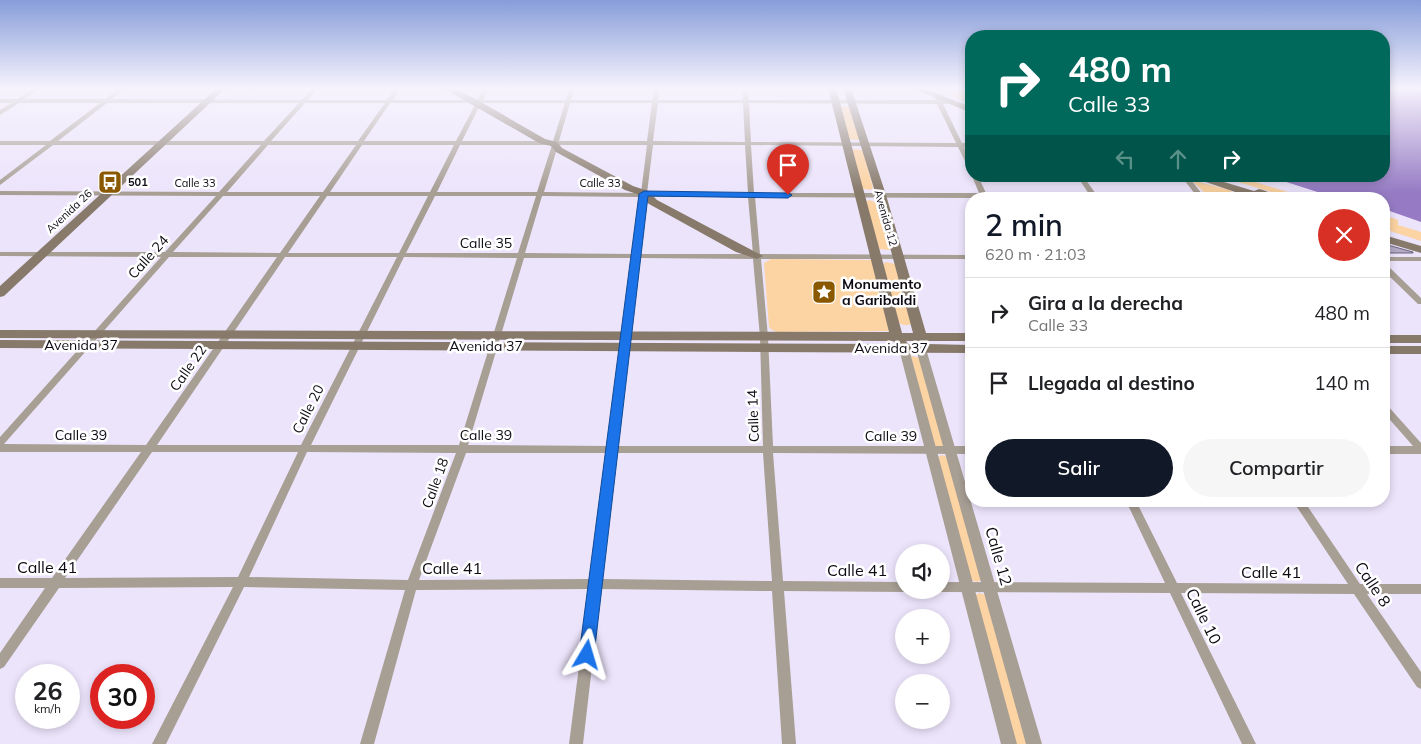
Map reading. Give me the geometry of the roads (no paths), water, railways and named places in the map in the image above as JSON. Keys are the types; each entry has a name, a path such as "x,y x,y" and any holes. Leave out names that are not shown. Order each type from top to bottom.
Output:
{"main road":[{"name":"Avenida 26","path":"0,292 36,255 180,123"},
{"path":"510,123 554,144 559,150 629,188 644,194 653,202 740,250 758,256"},
{"name":"Avenida 12","path":"841,123 900,343"},
{"name":"Avenida 12","path":"858,123 881,195 921,343"},
{"path":"1212,182 1245,192"},
{"path":"1227,182 1259,192"},
{"path":"1390,235 1421,245"},
{"path":"1390,240 1421,250"},
{"name":"Avenida 26","path":"0,282 36,255"},
{"name":"Avenida 37","path":"0,334 91,340"},
{"name":"Avenida 37","path":"921,343 965,338"},
{"path":"1390,339 1421,339"},
{"name":"Avenida 37","path":"0,344 91,340 765,342 921,343 965,348"},
{"path":"1390,350 1421,350"}],"street":[{"path":"0,183 78,123"},
{"name":"Calle 24","path":"0,443 284,123"},
{"name":"Calle 22","path":"0,662 374,123"},
{"name":"Calle 20","path":"159,744 241,582 304,449 469,123"},
{"name":"Calle 18","path":"367,744 412,585 462,450 561,123"},
{"path":"576,744 652,123"},
{"name":"Calle 14","path":"746,123 751,195 765,342 768,450 789,744"},
{"path":"951,123 965,152"},
{"path":"0,143 962,145"},
{"path":"1189,182 1197,192"},
{"name":"Calle 33","path":"0,193 965,197"},
{"name":"Calle 35","path":"0,254 282,256 636,254 965,257"},
{"path":"1390,258 1421,259"},
{"path":"1390,273 1421,302"},
{"path":"900,343 931,450 1009,744"},
{"name":"Calle 12","path":"921,343 965,503"},
{"path":"1390,414 1421,450"},
{"name":"Calle 39","path":"0,448 965,450"},
{"path":"1390,450 1421,450"},
{"name":"Calle 12","path":"966,507 1034,744"},
{"name":"Calle 10","path":"1134,507 1249,744"},
{"name":"Calle 8","path":"1302,507 1421,683"},
{"name":"Calle 41","path":"0,583 241,582 412,585 596,584 895,587"},
{"name":"Calle 41","path":"950,587 1421,589"}],"place":[{"name":"501","path":"110,182"},
{"name":"Monumento a Garibaldi","path":"824,292"}]}
